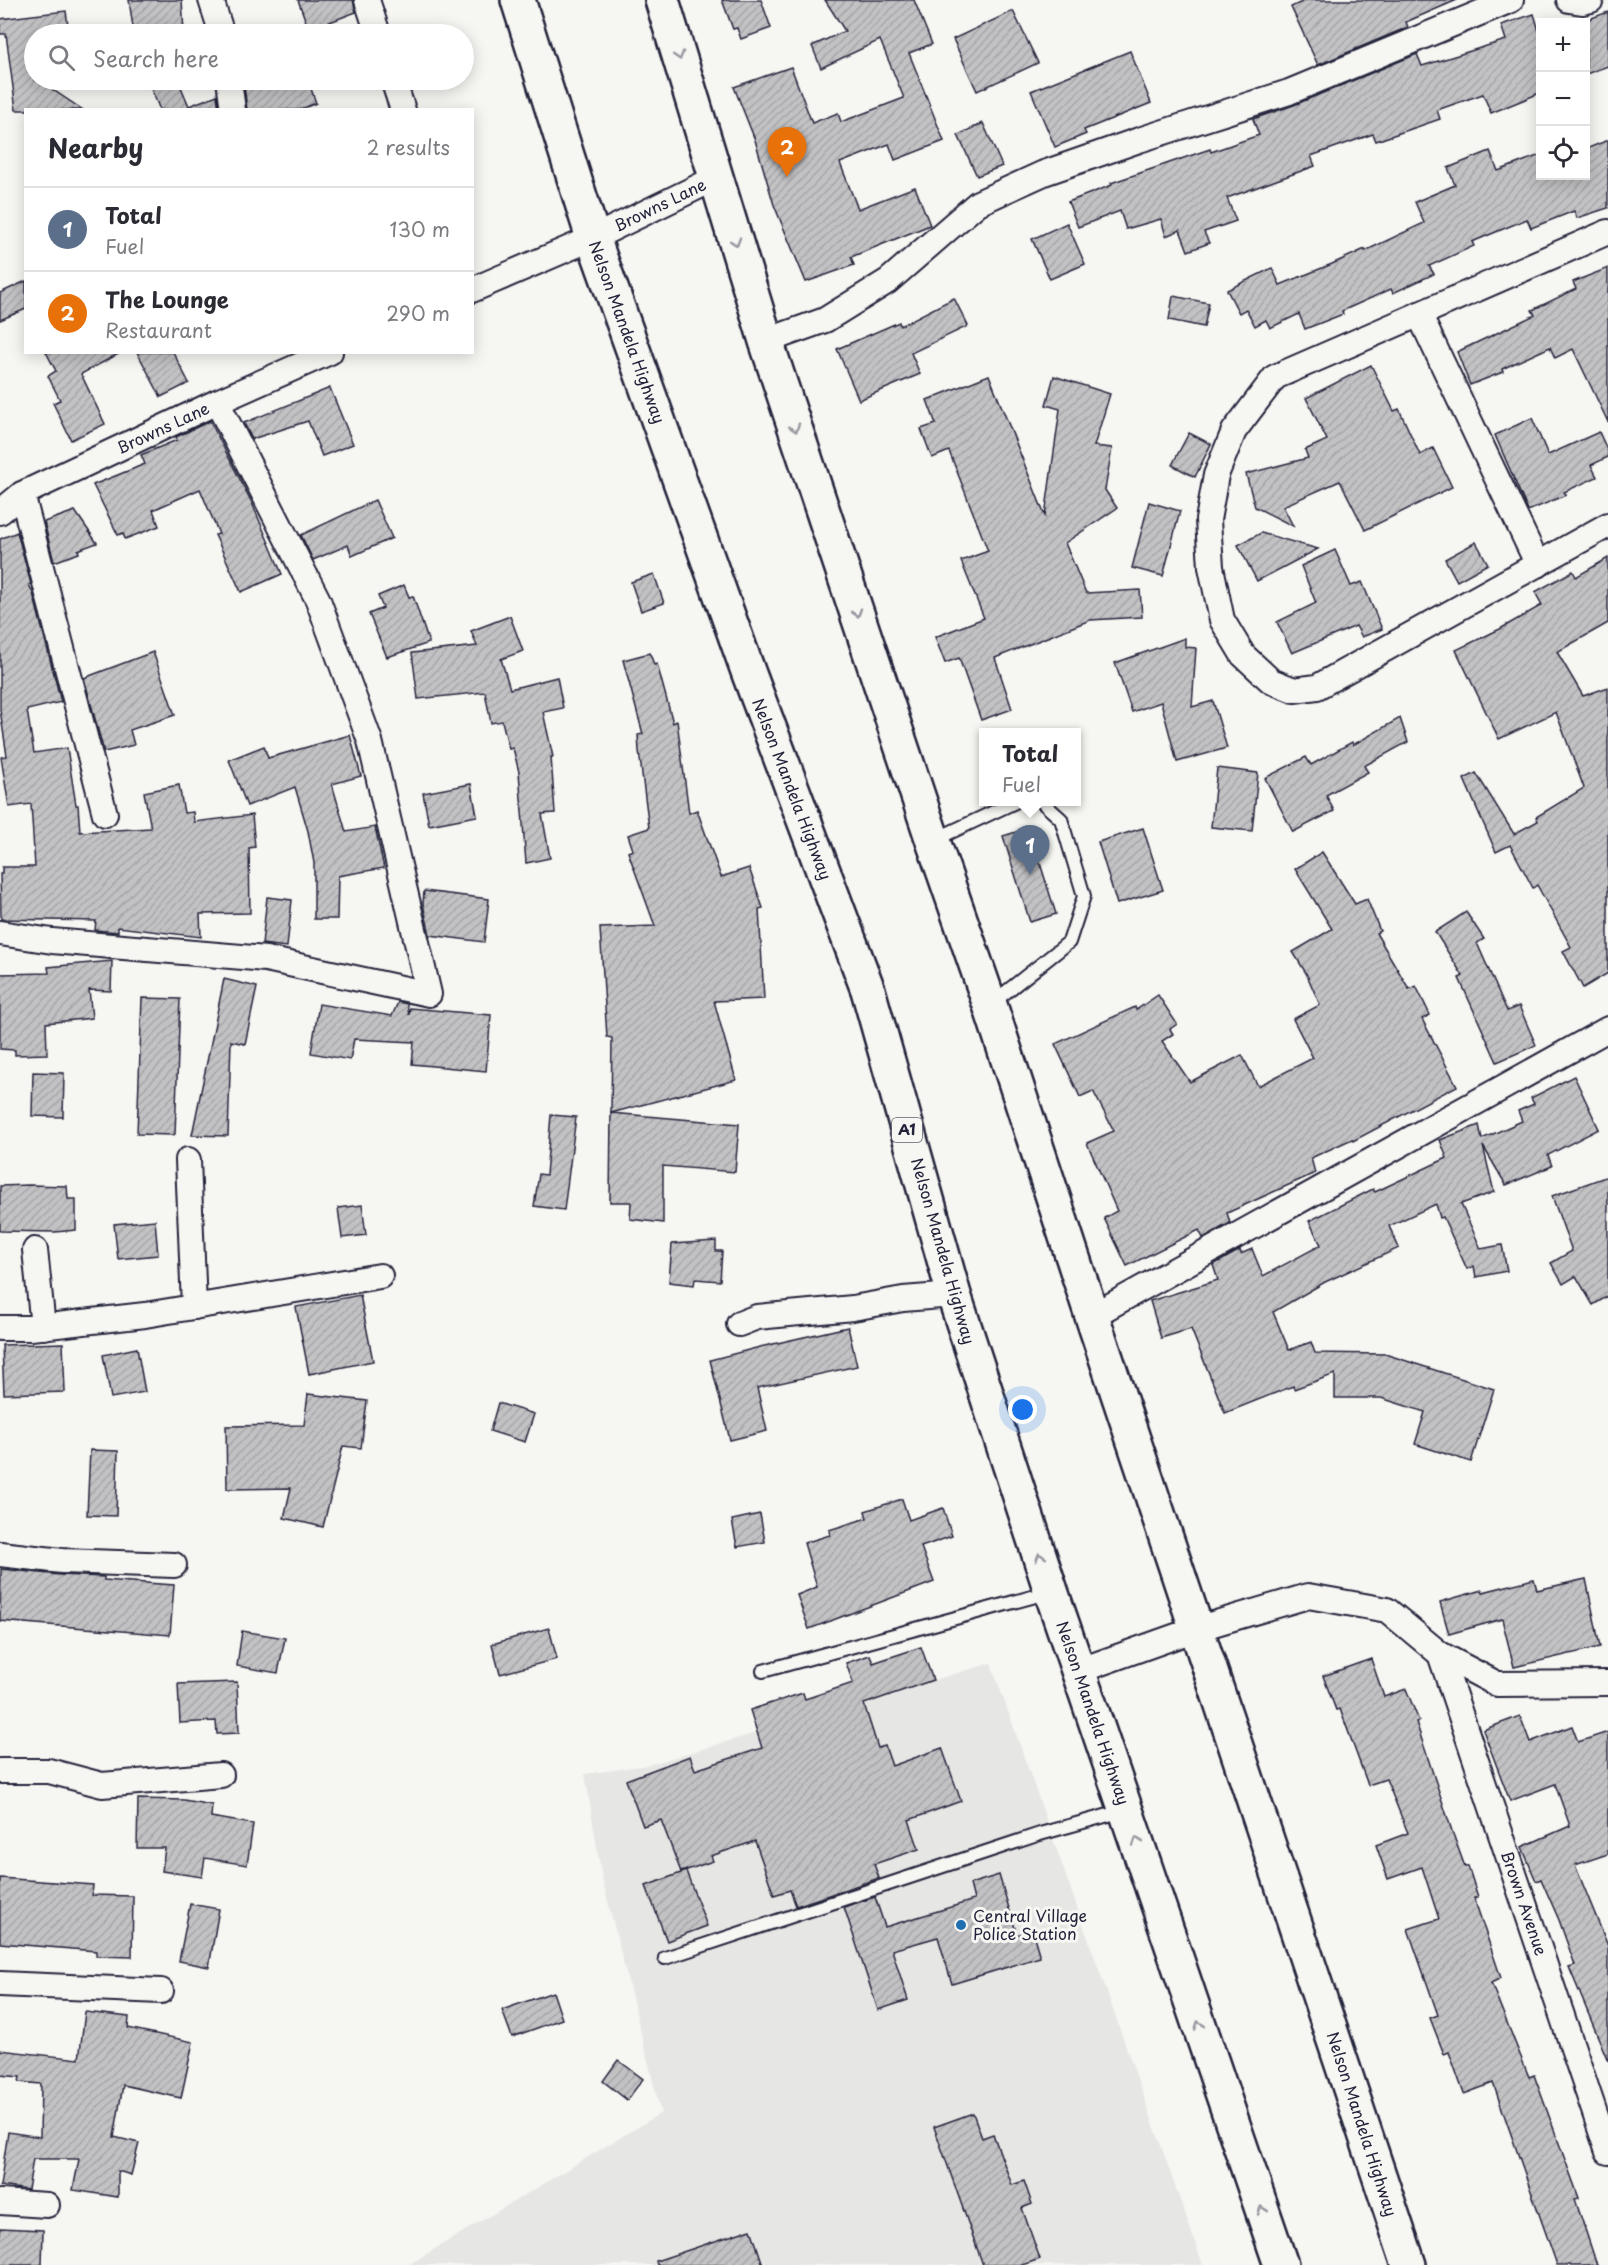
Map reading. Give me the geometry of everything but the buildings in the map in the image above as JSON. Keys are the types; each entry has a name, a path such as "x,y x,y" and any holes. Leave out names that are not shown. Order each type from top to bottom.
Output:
{"highway":[{"name":"Nelson Mandela Highway","path":"518,0 593,238 749,674 868,990 954,1295 1051,1591 1281,2265"},
{"name":"Nelson Mandela Highway","path":"662,0 766,341 990,1005 1409,2265"}],"street":[{"path":"212,0 219,24"},
{"path":"367,0 375,24"},
{"path":"766,341 825,320 888,281 978,203 1044,173 1288,92 1467,9 1511,0"},
{"path":"1569,0 1582,2 1591,0"},
{"path":"230,90 233,108"},
{"path":"396,90 402,108"},
{"name":"Browns Lane","path":"474,289 593,238 716,178"},
{"path":"1608,232 1275,377 1234,430 1216,475 1208,520 1211,567 1222,620 1243,655 1270,681 1294,690 1317,687 1608,525"},
{"path":"1419,314 1538,565"},
{"name":"Browns Lane","path":"0,512 22,494 217,402 300,359 321,354"},
{"path":"0,933 52,941 266,959 429,994 370,741 318,600 217,402"},
{"path":"22,494 105,814"},
{"path":"1092,1316 1608,1029"},
{"path":"188,1160 194,1307"},
{"path":"35,1250 43,1327"},
{"path":"0,1328 43,1327 146,1315 380,1276"},
{"path":"739,1324 757,1317 954,1295"},
{"path":"0,1554 62,1561 174,1565"},
{"path":"1078,1671 1196,1629 1308,1596 1387,1610 1440,1654 1497,1684 1608,1683"},
{"name":"Brown Avenue","path":"1440,1654 1608,2152"},
{"path":"0,1771 49,1771 102,1785 221,1775"},
{"path":"0,1984 161,1991"},
{"path":"0,2202 46,2205"}],"lane":[{"path":"933,841 1005,806"},
{"path":"990,1005 1069,942 1084,896 1061,819 1047,806"},
{"path":"763,1671 1051,1591"},
{"path":"665,1958 1041,1834 1126,1811"}],"shaded area":[{"path":"991,1663 1203,2265 408,2265 661,2113 602,1878 585,1774 648,1765"}],"place":[{"name":"The Lounge","path":"787,177"},
{"name":"Total","path":"1030,875"},
{"name":"Central Village Police Station","path":"961,1925"}]}
